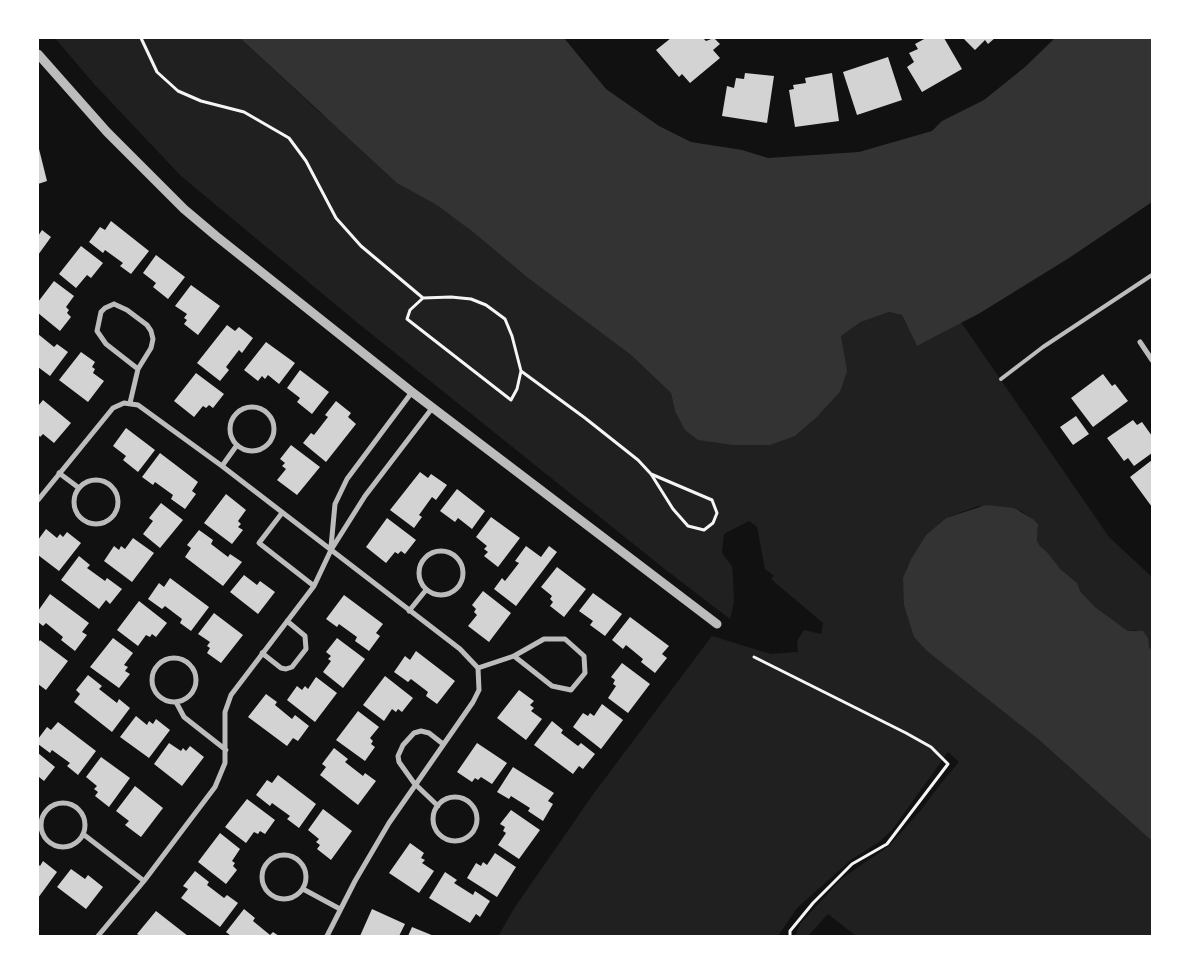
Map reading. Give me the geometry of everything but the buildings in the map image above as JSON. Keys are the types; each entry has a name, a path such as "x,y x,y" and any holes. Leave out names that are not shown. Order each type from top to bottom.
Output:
{"street":[{"path":"38,54 106,132 184,209 412,392 717,624"},
{"path":"130,403 138,369 151,348 153,339 151,331 140,319 118,305 109,305 98,318 97,331 100,339 138,369"},
{"path":"1140,342 1152,360"},
{"path":"331,550 335,504 347,479 412,392"},
{"path":"38,497 108,413 119,404 130,403 144,409 222,466 460,649 478,668 479,690 473,702 414,784 370,854 327,936"},
{"path":"100,936 215,787 221,777 226,750 225,719 228,702 314,586 331,550 365,496 433,407"},
{"path":"258,408 264,410 270,416 275,429 270,443 264,448 250,451 237,445 231,433 233,419 243,409 258,408"},
{"path":"222,466 237,445"},
{"path":"59,473 79,488"},
{"path":"98,480 110,485 118,497 113,517 100,524 85,522 75,510 74,503 79,488 90,481 98,480"},
{"path":"282,513 259,543 314,586"},
{"path":"440,551 453,555 462,566 464,574 459,587 454,592 439,596 426,590 420,577 422,563 426,557 440,551"},
{"path":"409,611 426,590"},
{"path":"262,654 281,668 292,667 306,649 304,636 287,622"},
{"path":"478,668 514,656 544,639 565,639 584,656 585,673 571,690 552,686 514,656"},
{"path":"176,702 183,701 193,691 196,677 190,664 177,658 169,659 157,666 152,680 153,688 162,699 176,702 184,716 226,750"},
{"path":"438,806 414,784 399,762 400,750 408,738 421,731 429,733 444,744"},
{"path":"456,797 469,802 476,814 476,828 472,834 459,841 444,839 434,828 434,812 438,806 449,798 456,797"},
{"path":"64,802 77,808 85,820 83,834 74,844 66,847 52,844 43,833 41,826 45,812 56,804 64,802"},
{"path":"83,834 144,881"},
{"path":"290,855 296,858 305,869 306,882 303,889 291,898 276,898 270,894 262,881 265,866 276,857 290,855"},
{"path":"303,889 340,909"}],"lane":[{"path":"1001,379 1043,347 1152,274"}],"path":[{"path":"141,38 157,72 178,91 202,101 244,112 289,138 306,161 336,218 361,246 423,298"},
{"path":"451,297 471,299 486,305 505,319 512,336 521,371 517,389 511,400 407,319 410,310 423,298 451,297"},
{"path":"521,371 638,460 651,474 673,509 688,526 704,530 713,523 717,513 712,500 651,474"},
{"path":"754,657 906,733 931,747 948,764 887,844 852,864 813,903 790,931 790,936"}],"shaded area":[{"path":"55,38 240,38 319,112 473,232 528,278 631,355 671,393 675,411 795,436 816,418 840,392 843,353 841,336 861,322 889,312 902,315 917,346 961,322 1109,537 1152,577 1152,650 1136,630 1128,631 1095,607 1052,561 1047,552 1037,543 1038,524 1033,519 1021,511 978,506 946,518 926,535 906,569 928,652 1038,739 1152,841 1152,936 856,936 828,914 808,936 795,936 800,924 841,879 889,846 921,810 959,762 948,752 892,830 879,842 852,859 797,908 778,936 498,936 515,907 594,793 712,636 771,654 798,652 797,641 804,630 821,634 823,623 771,579 774,576 765,569 757,527 749,521 724,534 722,553 732,566 733,579 734,602 730,619 354,320 181,176 94,84"},
{"path":"240,38 564,38 606,89 659,126 691,142 742,150 768,158 859,152 932,131 942,121 984,100 1025,67 1055,38 1152,38 1152,202 1069,258 980,313 917,346 902,315 889,312 861,322 841,336 847,371 840,392 816,418 795,436 770,445 733,445 698,440 685,430 675,411 671,393 631,355 528,278 437,205 397,183"},
{"path":"986,505 1014,508 1033,519 1038,524 1037,541 1040,546 1060,569 1077,583 1080,591 1095,607 1128,631 1143,631 1148,638 1149,647 1152,650 1152,841 1038,739 928,652 914,637 904,605 903,578 910,561 926,535 946,518"}]}
